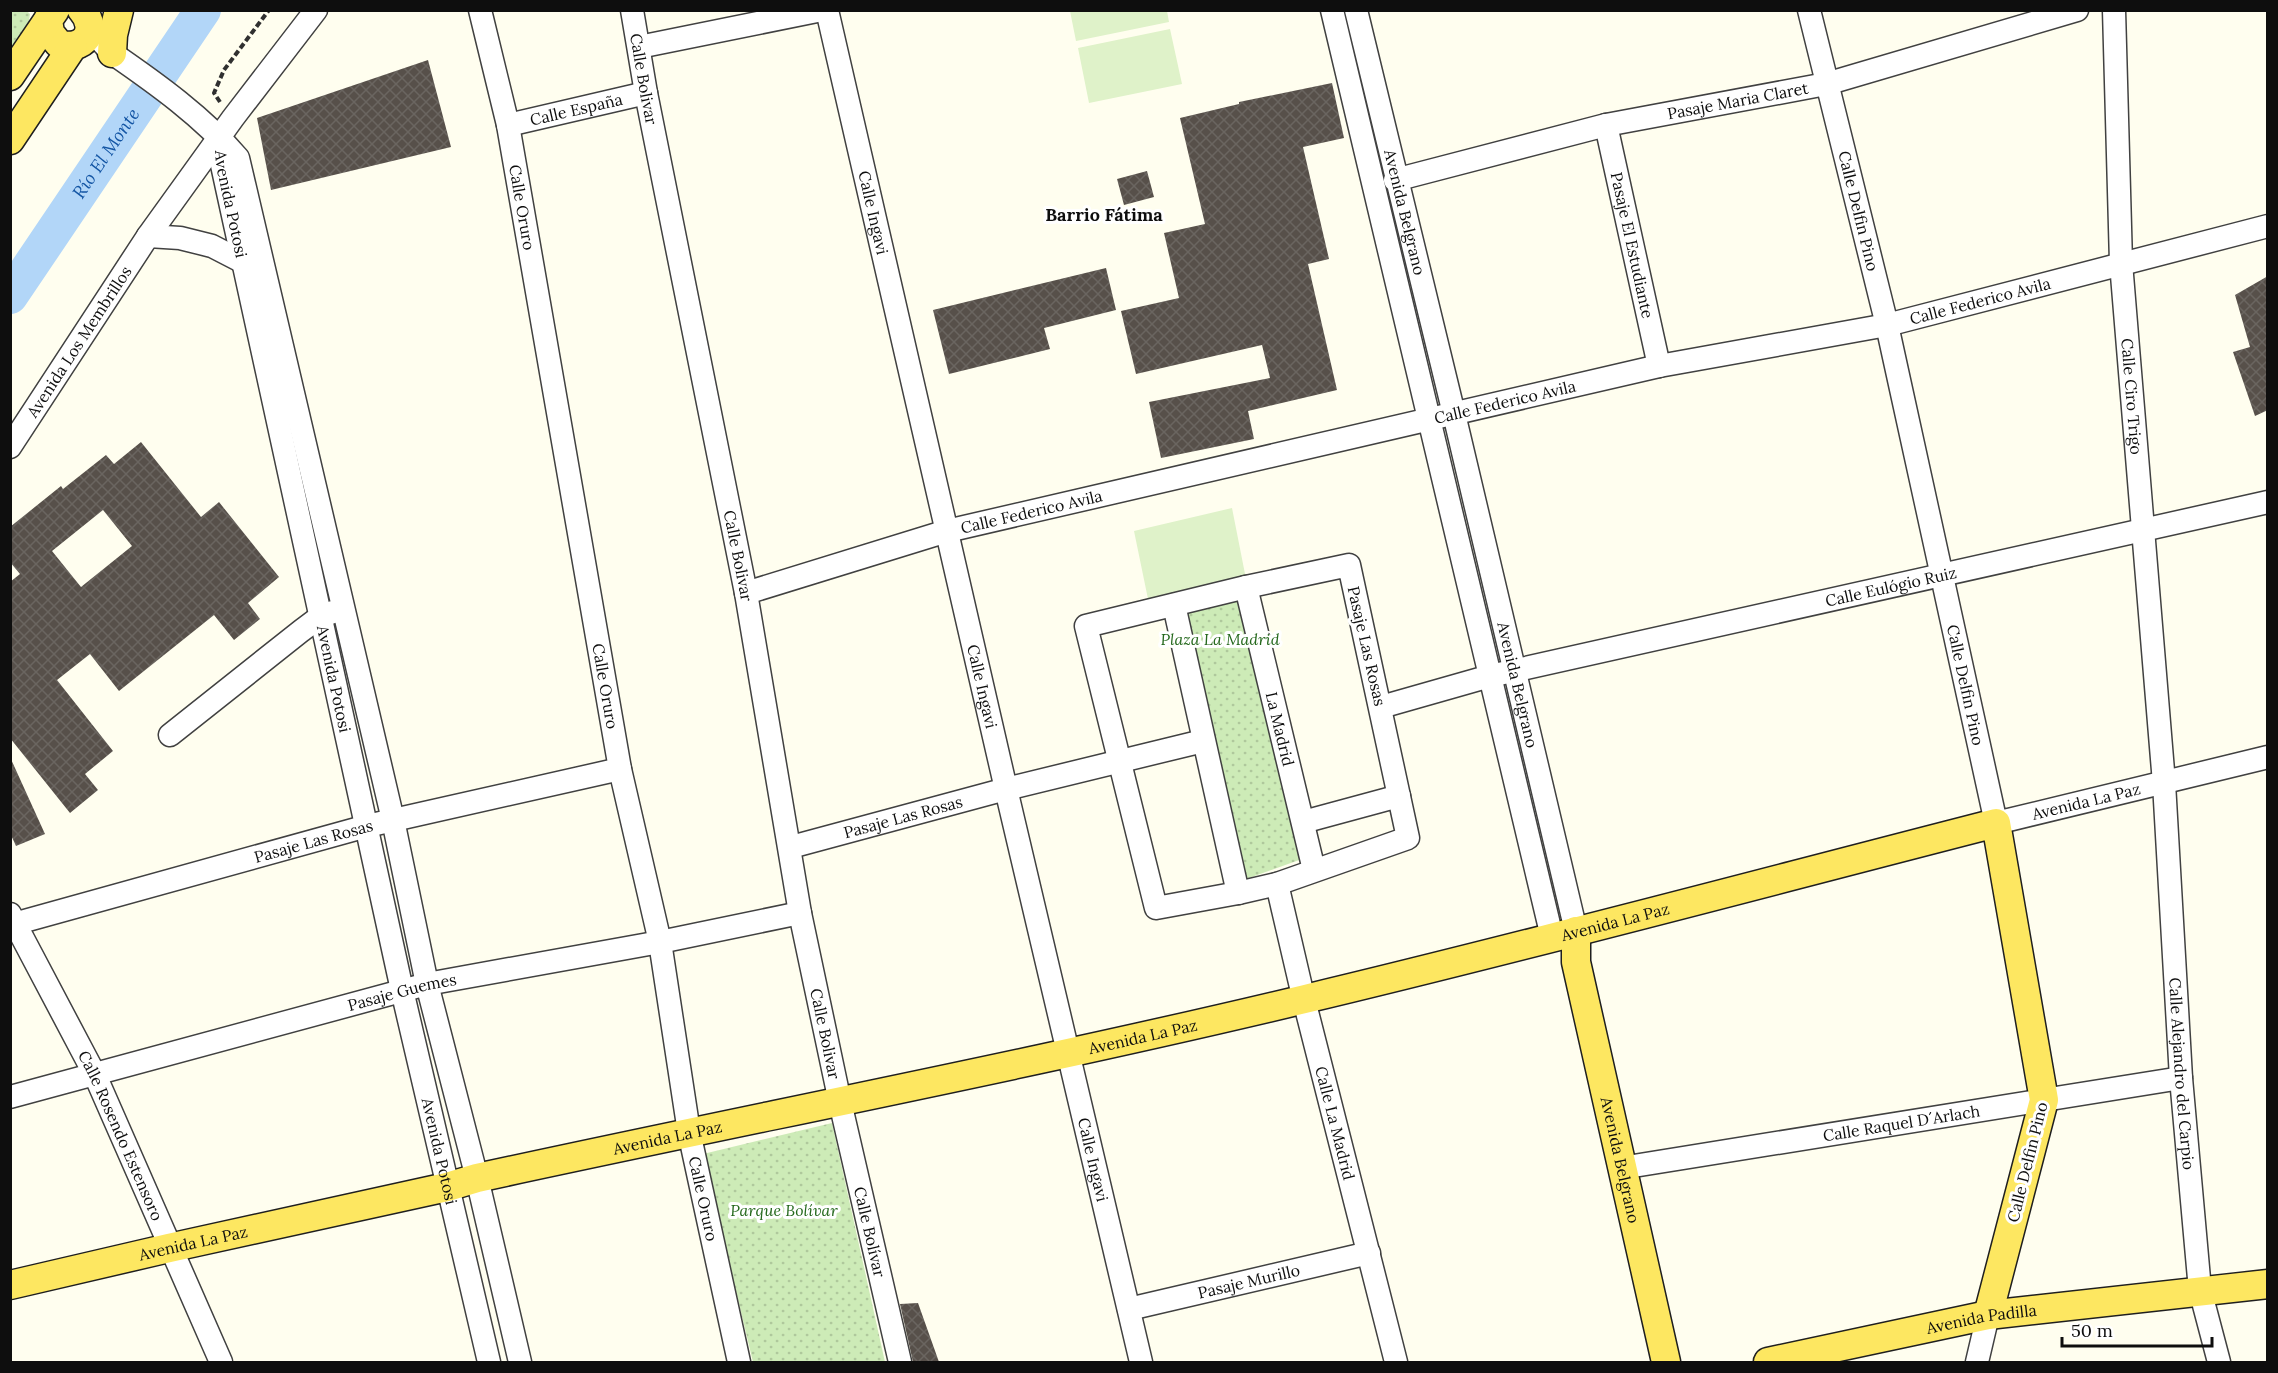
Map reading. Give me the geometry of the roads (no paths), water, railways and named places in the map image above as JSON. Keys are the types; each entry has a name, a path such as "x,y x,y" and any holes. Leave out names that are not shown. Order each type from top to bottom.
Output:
{"main road":[{"path":"114,54 112,35 118,10"},
{"path":"50,14 50,33 59,44 85,26"},
{"path":"10,76 50,14"},
{"path":"10,140 85,26"},
{"name":"Avenida La Paz","path":"10,1285 447,1187 477,1178 840,1102 1304,999 1996,823"},
{"name":"Calle Delfin Pino","path":"1988,1315 2044,1100 1996,823"},
{"name":"Avenida Belgrano","path":"1564,934 1576,962 1666,1362"},
{"name":"Avenida Padilla","path":"1768,1362 1988,1315 2268,1284"}],"street":[{"name":"Avenida Los Membrillos","path":"10,447 148,236 233,118 316,10"},
{"name":"Calle Oruro","path":"480,10 508,125 620,769 660,942 688,1132 739,1362"},
{"name":"Calle Bolivar","path":"632,10 646,93 746,593 791,847 800,913 840,1102"},
{"path":"639,48 822,10"},
{"name":"Calle Ingavi","path":"827,10 1006,789 1142,1362"},
{"name":"Avenida Belgrano","path":"1332,10 1490,676 1564,934"},
{"name":"Avenida Belgrano","path":"1356,10 1515,672 1564,934"},
{"name":"Calle Delfin Pino","path":"1809,10 1887,326 1996,823"},
{"name":"Pasaje Maria Claret","path":"1395,180 1605,125 1826,84 2078,10"},
{"name":"Calle Ciro Trigo","path":"2114,10 2121,263 2164,783"},
{"path":"85,26 114,54 201,119 220,137"},
{"name":"Calle España","path":"508,125 646,93"},
{"name":"Pasaje El Estudiante","path":"1605,125 1659,366"},
{"name":"Avenida Potosi","path":"220,137 222,165 253,262 343,608 393,820 427,984 477,1178 520,1362"},
{"name":"Calle Federico Avila","path":"746,593 947,531 1430,421 1659,366 1887,326 2268,226"},
{"path":"148,236 180,238 212,246 253,262"},
{"name":"Avenida Potosi","path":"253,262 321,616 366,826 489,1362"},
{"name":"Calle Eulógio Ruiz","path":"1490,676 2268,502"},
{"name":"Pasaje Las Rosas","path":"1348,565 1408,838 1277,884 1156,908 1086,626 1246,587 1348,565"},
{"name":"La Madrid","path":"1246,587 1314,870"},
{"path":"1174,605 1238,893"},
{"path":"170,735 321,616 343,608"},
{"path":"1381,707 1490,676"},
{"path":"1120,760 1203,741"},
{"name":"Avenida La Paz","path":"1996,823 2268,757"},
{"name":"Pasaje Las Rosas","path":"791,847 1120,760"},
{"name":"Pasaje Las Rosas","path":"12,921 366,826 620,769"},
{"name":"Calle Alejandro del Carpio","path":"2164,783 2181,1078 2200,1290 2219,1362"},
{"path":"1303,822 1399,796"},
{"name":"Calle La Madrid","path":"1277,884 1396,1362"},
{"name":"Pasaje Guemes","path":"10,1096 427,984 660,942 800,913"},
{"name":"Calle Rosendo Estensoro","path":"12,921 95,1075 221,1362"},
{"name":"Calle Raquel D´Arlach","path":"1621,1167 2181,1078"},
{"name":"Calle Bolívar","path":"840,1102 900,1362"},
{"name":"Pasaje Murillo","path":"1129,1309 1369,1253"},
{"name":"Calle Delfin Pino","path":"1977,1362 1988,1315"}],"waterway":[{"name":"Río El Monte","path":"10,296 203,10"}],"district":[{"name":"Barrio Fátima","path":"1104,215"}],"park label":[{"name":"Plaza La Madrid","path":"1220,639"},
{"name":"Parque Bolívar","path":"784,1210"}]}
